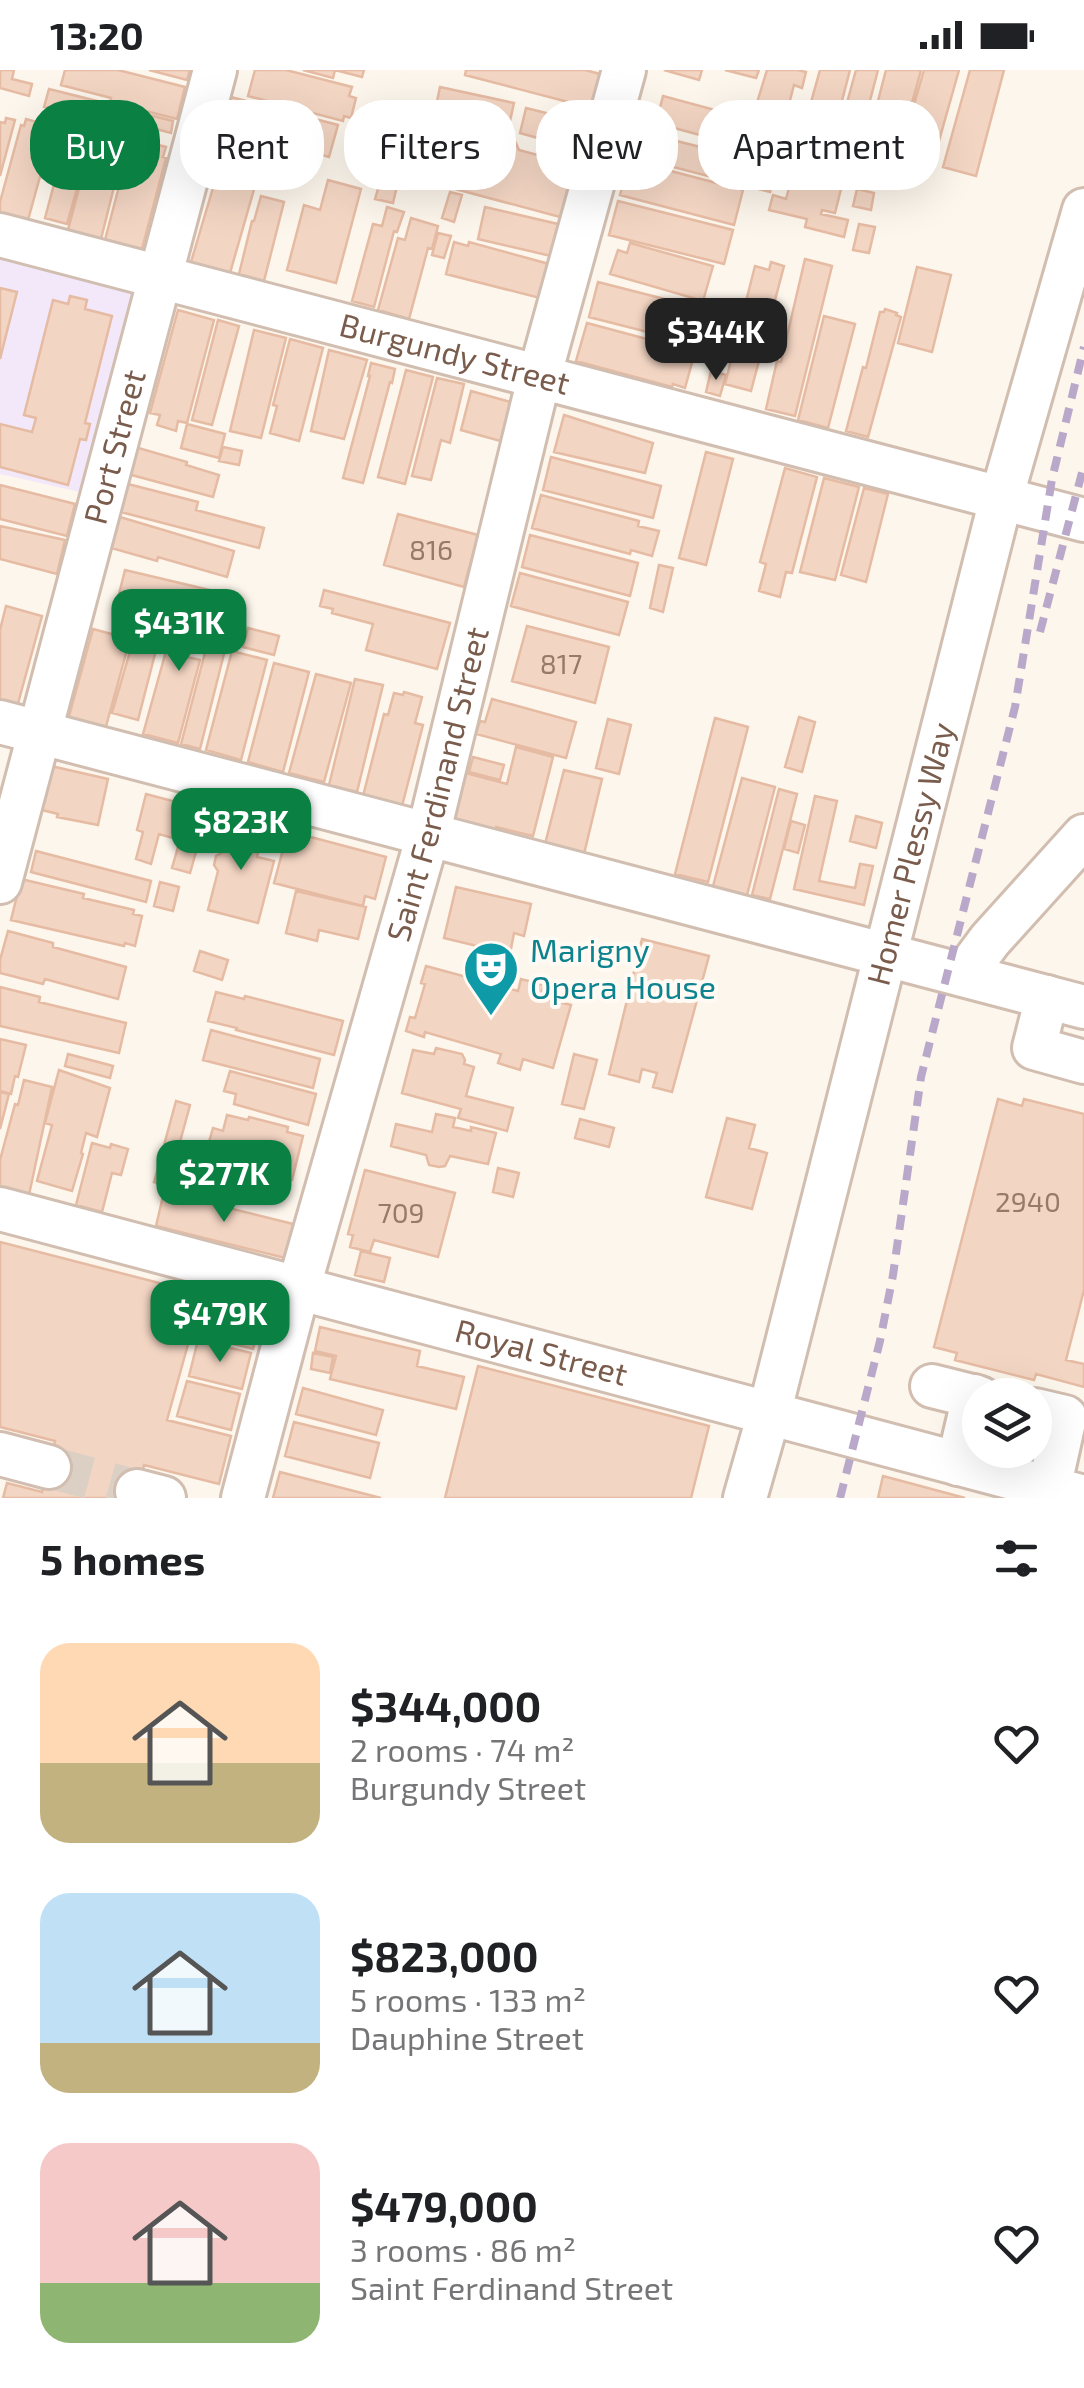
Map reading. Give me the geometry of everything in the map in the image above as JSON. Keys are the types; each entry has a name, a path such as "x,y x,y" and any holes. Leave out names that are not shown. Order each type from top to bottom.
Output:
{"street":[{"name":"Port Street","path":"0,882 20,727 160,278 215,70"},
{"name":"Saint Ferdinand Street","path":"243,1498 428,835 538,378 624,70"},
{"name":"Homer Plessy Way","path":"745,1498 1001,499 1084,210"},
{"name":"Burgundy Street","path":"0,236 1084,520"},
{"path":"20,727 1066,1002 1034,1048 1084,1062"},
{"path":"964,974 1084,836"},
{"name":"Royal Street","path":"0,1209 1060,1494"},
{"path":"932,1386 962,1393"},
{"path":"1052,1414 1066,1418 1060,1494"},
{"path":"958,1464 962,1450"},
{"path":"0,1454 49,1467"}],"shaded area":[{"path":"0,258 160,278 102,497 0,474"}],"building":[{"path":"0,70 14,70 12,79 32,84 29,96 0,88"},
{"path":"65,70 118,70 185,87 177,119 160,115 160,100 110,100 61,85"},
{"path":"149,70 190,70 187,80"},
{"path":"255,70 286,70 352,87 349,96 356,98 344,100 343,121 324,116 324,100 263,100 248,96"},
{"path":"303,70 335,70 333,78"},
{"path":"335,70 364,70 362,77"},
{"path":"466,70 585,70 600,74 593,100 560,100 465,75"},
{"path":"664,70 702,70 699,80"},
{"path":"725,70 759,70 756,78"},
{"path":"767,70 806,72 802,88 794,85 790,100 758,100"},
{"path":"820,70 850,70 842,100 812,100"},
{"path":"856,70 878,70 870,100 848,100"},
{"path":"886,70 921,70 913,100 878,100"},
{"path":"924,70 959,70 940,137 940,100 915,100"},
{"path":"970,70 1004,70 976,176 943,167"},
{"path":"440,87 500,100 437,100"},
{"path":"49,89 93,100 46,100"},
{"path":"678,100 698,105 698,134 678,129"},
{"path":"526,108 536,110 536,138 520,133"},
{"path":"6,118 15,120 0,176 0,122 5,123"},
{"path":"160,118 173,121 171,133 160,130"},
{"path":"26,119 30,120 30,190 36,190 28,220 0,213 21,125"},
{"path":"324,121 338,125 329,157 324,156"},
{"path":"678,141 698,146 698,173 678,168"},
{"path":"516,143 519,150 536,155 536,190 567,190 560,217 459,190 516,190"},
{"path":"160,145 166,147 160,181"},
{"path":"678,173 698,178 698,190 743,190 734,225 620,195 621,190 678,190"},
{"path":"328,180 344,184 344,190 361,190 336,283 287,270 304,205 320,210"},
{"path":"52,190 76,190 67,224 45,218"},
{"path":"79,190 113,190 101,239 68,230"},
{"path":"118,190 158,190 142,249 105,240"},
{"path":"212,190 254,190 230,273 191,262"},
{"path":"378,190 396,190 393,203 375,199"},
{"path":"788,190 841,190 835,213 822,210 821,214 848,220 844,237 805,227 807,219 769,210 773,195 786,199"},
{"path":"857,190 874,193 871,210 853,206"},
{"path":"450,192 462,195 454,222 442,218"},
{"path":"261,196 284,202 264,281 239,274"},
{"path":"618,201 733,230 724,264 609,235"},
{"path":"387,207 404,212 397,232 394,231 374,307 352,301 373,224 382,226"},
{"path":"485,207 558,224 551,256 478,239"},
{"path":"411,218 438,226 409,319 378,310 398,238 405,240"},
{"path":"859,224 875,227 869,253 853,250"},
{"path":"438,233 451,236 444,258 432,255"},
{"path":"454,242 468,246 469,242 549,264 540,298 446,274"},
{"path":"630,243 713,266 703,301 610,274 618,250 627,253"},
{"path":"805,259 832,266 795,416 766,409"},
{"path":"771,262 784,266 751,391 725,384 755,266 769,270"},
{"path":"917,267 951,275 932,352 898,343"},
{"path":"598,282 680,303 671,338 589,317"},
{"path":"0,288 17,292 0,359"},
{"path":"70,296 87,300 85,309 112,316 85,423 90,424 86,440 80,439 68,485 0,467 0,424 32,432 36,418 24,415 53,300 68,304"},
{"path":"885,309 901,317 868,437 846,431 880,312"},
{"path":"178,310 214,320 187,423 178,421 176,431 157,425 160,415 150,413"},
{"path":"824,316 855,324 828,428 798,420"},
{"path":"218,320 239,326 212,425 192,420"},
{"path":"587,323 695,352 685,388 576,361"},
{"path":"254,330 286,338 261,438 230,431"},
{"path":"290,339 323,348 299,441 270,433"},
{"path":"329,350 367,360 344,439 311,431"},
{"path":"371,363 395,369 363,483 343,478"},
{"path":"406,370 433,377 405,484 378,477"},
{"path":"711,371 726,375 720,396 706,392"},
{"path":"437,378 464,384 450,443 441,440 431,480 412,476"},
{"path":"471,391 514,403 504,442 461,430"},
{"path":"564,415 653,443 645,473 554,452"},
{"path":"187,424 225,434 219,458 181,448"},
{"path":"135,447 219,475 213,497 128,474"},
{"path":"223,447 242,451 239,465 219,461"},
{"path":"706,452 733,459 706,565 679,558"},
{"path":"551,457 661,486 653,518 543,490"},
{"path":"785,468 817,477 792,573 786,572 780,597 759,591 766,564 760,562"},
{"path":"824,478 859,487 835,580 800,572"},
{"path":"128,484 198,502 196,510 264,528 259,548 121,512"},
{"path":"0,485 75,504 67,536 0,519"},
{"path":"864,488 888,494 866,582 841,575"},
{"path":"541,495 639,521 638,526 659,531 652,556 631,550 630,554 532,528"},
{"path":"398,514 478,535 464,587 384,565"},
{"path":"120,517 234,551 227,577 111,548"},
{"path":"0,526 65,540 57,574 0,559"},
{"path":"530,535 638,563 630,596 522,567"},
{"path":"659,565 673,568 663,612 650,608"},
{"path":"125,570 218,592 217,596 234,600 229,620 119,594"},
{"path":"520,573 628,602 619,635 511,606"},
{"path":"324,590 450,623 437,669 366,650 373,624 320,606"},
{"path":"6,606 42,616 17,707 0,702 0,630"},
{"path":"176,609 227,622 222,641 210,637 208,644 192,640 187,657 200,660 178,743 143,734 166,651 169,652"},
{"path":"527,626 609,647 595,703 512,681"},
{"path":"248,628 279,636 274,655 243,647"},
{"path":"93,629 130,639 105,730 68,720"},
{"path":"136,631 167,639 164,652 156,650 138,720 112,713"},
{"path":"207,645 225,650 200,749 181,744"},
{"path":"232,651 267,660 241,760 206,750"},
{"path":"274,663 309,672 283,772 248,762"},
{"path":"316,674 351,683 324,782 289,773"},
{"path":"355,679 383,685 357,792 329,785"},
{"path":"394,693 422,697 415,723 423,725 402,806 363,796 384,714 388,715"},
{"path":"492,699 576,722 566,758 476,734 480,721 485,722"},
{"path":"799,717 815,722 802,772 785,767"},
{"path":"715,718 748,727 708,882 675,874"},
{"path":"608,719 631,725 619,774 596,768"},
{"path":"516,747 553,757 533,836 496,827 494,839 447,817 458,771 507,784"},
{"path":"473,757 504,765 500,780 469,772"},
{"path":"51,766 108,779 98,825 38,809"},
{"path":"564,770 602,779 584,854 545,844"},
{"path":"742,778 775,787 747,895 713,886"},
{"path":"779,789 797,794 770,899 752,895"},
{"path":"146,794 217,813 209,841 198,845 190,873 172,868 180,840 159,834 151,864 136,859 143,832 137,830"},
{"path":"815,796 837,801 819,881 855,888 860,864 873,866 864,905 794,889"},
{"path":"856,816 882,823 876,848 850,841"},
{"path":"232,817 264,825 257,857 274,861 258,923 208,910 218,871 214,865 216,856 223,852"},
{"path":"791,821 805,825 798,853 784,849"},
{"path":"288,831 386,857 375,899 365,896 363,906 274,883"},
{"path":"36,851 151,881 146,902 31,872"},
{"path":"21,879 134,910 133,914 142,916 135,946 11,920"},
{"path":"160,882 179,887 173,911 154,906"},
{"path":"456,887 531,904 524,936 514,933 510,954 444,938"},
{"path":"296,891 366,907 358,939 319,930 317,941 286,933"},
{"path":"8,931 126,967 118,999 45,979 43,984 0,973"},
{"path":"642,939 709,956 672,1092 653,1087 657,1073 642,1069 639,1082 609,1074"},
{"path":"200,951 228,960 222,980 194,971"},
{"name":"Marigny Opera House","path":"426,966 518,991 521,979 544,985 540,997 571,1005 553,1068 523,1059 520,1070 498,1063 501,1054 425,1032 424,1037 406,1031 410,1017 415,1018"},
{"path":"0,987 40,997 39,1002 126,1023 119,1053 0,1026"},
{"path":"216,992 343,1021 334,1055 208,1021"},
{"path":"211,1030 320,1059 313,1088 203,1060"},
{"path":"0,1039 26,1045 11,1094 0,1091"},
{"path":"436,1048 462,1054 464,1064 474,1067 466,1096 513,1108 507,1131 458,1118 461,1109 402,1093 413,1050 434,1054"},
{"path":"68,1054 113,1066 110,1078 65,1066"},
{"path":"574,1054 597,1060 584,1109 562,1104"},
{"path":"59,1070 110,1088 97,1137 86,1133 72,1191 37,1181 52,1125 45,1123"},
{"path":"230,1071 316,1094 308,1125 234,1104 236,1094 224,1091"},
{"path":"24,1080 52,1087 29,1195 0,1187 0,1160"},
{"path":"0,1092 9,1094 0,1129"},
{"path":"998,1099 1022,1106 1024,1099 1084,1114 1084,1290 1066,1360 1084,1364 1084,1387 1036,1374 1035,1378 1026,1378 955,1360 957,1353 934,1347"},
{"path":"176,1101 190,1105 177,1153 163,1149"},
{"path":"436,1114 455,1118 453,1127 496,1133 488,1164 450,1156 445,1166 439,1167 429,1165 426,1155 391,1146 396,1124 432,1132"},
{"path":"227,1115 288,1127 287,1132 303,1136 292,1180 205,1156 213,1128 223,1131"},
{"path":"727,1118 755,1125 749,1148 767,1153 752,1209 706,1197"},
{"path":"580,1119 614,1128 609,1147 575,1138"},
{"path":"92,1143 128,1149 121,1175 112,1173 102,1212 76,1205"},
{"path":"163,1151 192,1159 184,1190 154,1182"},
{"path":"498,1168 519,1173 513,1197 493,1192"},
{"path":"365,1170 455,1193 438,1257 374,1240 370,1252 350,1247 353,1235 348,1234"},
{"path":"164,1192 293,1224 285,1258 156,1226"},
{"path":"0,1242 202,1294 167,1420 231,1436 219,1484 144,1465 136,1498 3,1498 7,1483 42,1492 55,1441 0,1427"},
{"path":"361,1251 390,1258 384,1282 355,1275"},
{"path":"209,1298 263,1312 253,1349 199,1335"},
{"path":"320,1327 420,1351 417,1366 464,1377 456,1409 330,1379 336,1356 315,1351"},
{"path":"198,1340 251,1353 242,1389 189,1376"},
{"path":"313,1353 333,1357 330,1373 311,1369"},
{"path":"478,1366 709,1426 691,1498 445,1498"},
{"path":"187,1381 240,1394 231,1430 177,1416"},
{"path":"303,1388 383,1410 376,1435 296,1414"},
{"path":"294,1422 379,1443 370,1478 285,1456"},
{"path":"280,1472 381,1498 273,1498"},
{"path":"883,1476 965,1498 878,1498"}],"tunnel":[{"path":"49,1467 137,1491"}],"railway":[{"path":"840,1498 893,1275 921,1077 1015,707 1052,479 1084,347"},
{"path":"1040,632 1084,465"}],"place":[{"name":"Marigny Opera House","path":"491,1018"}]}
